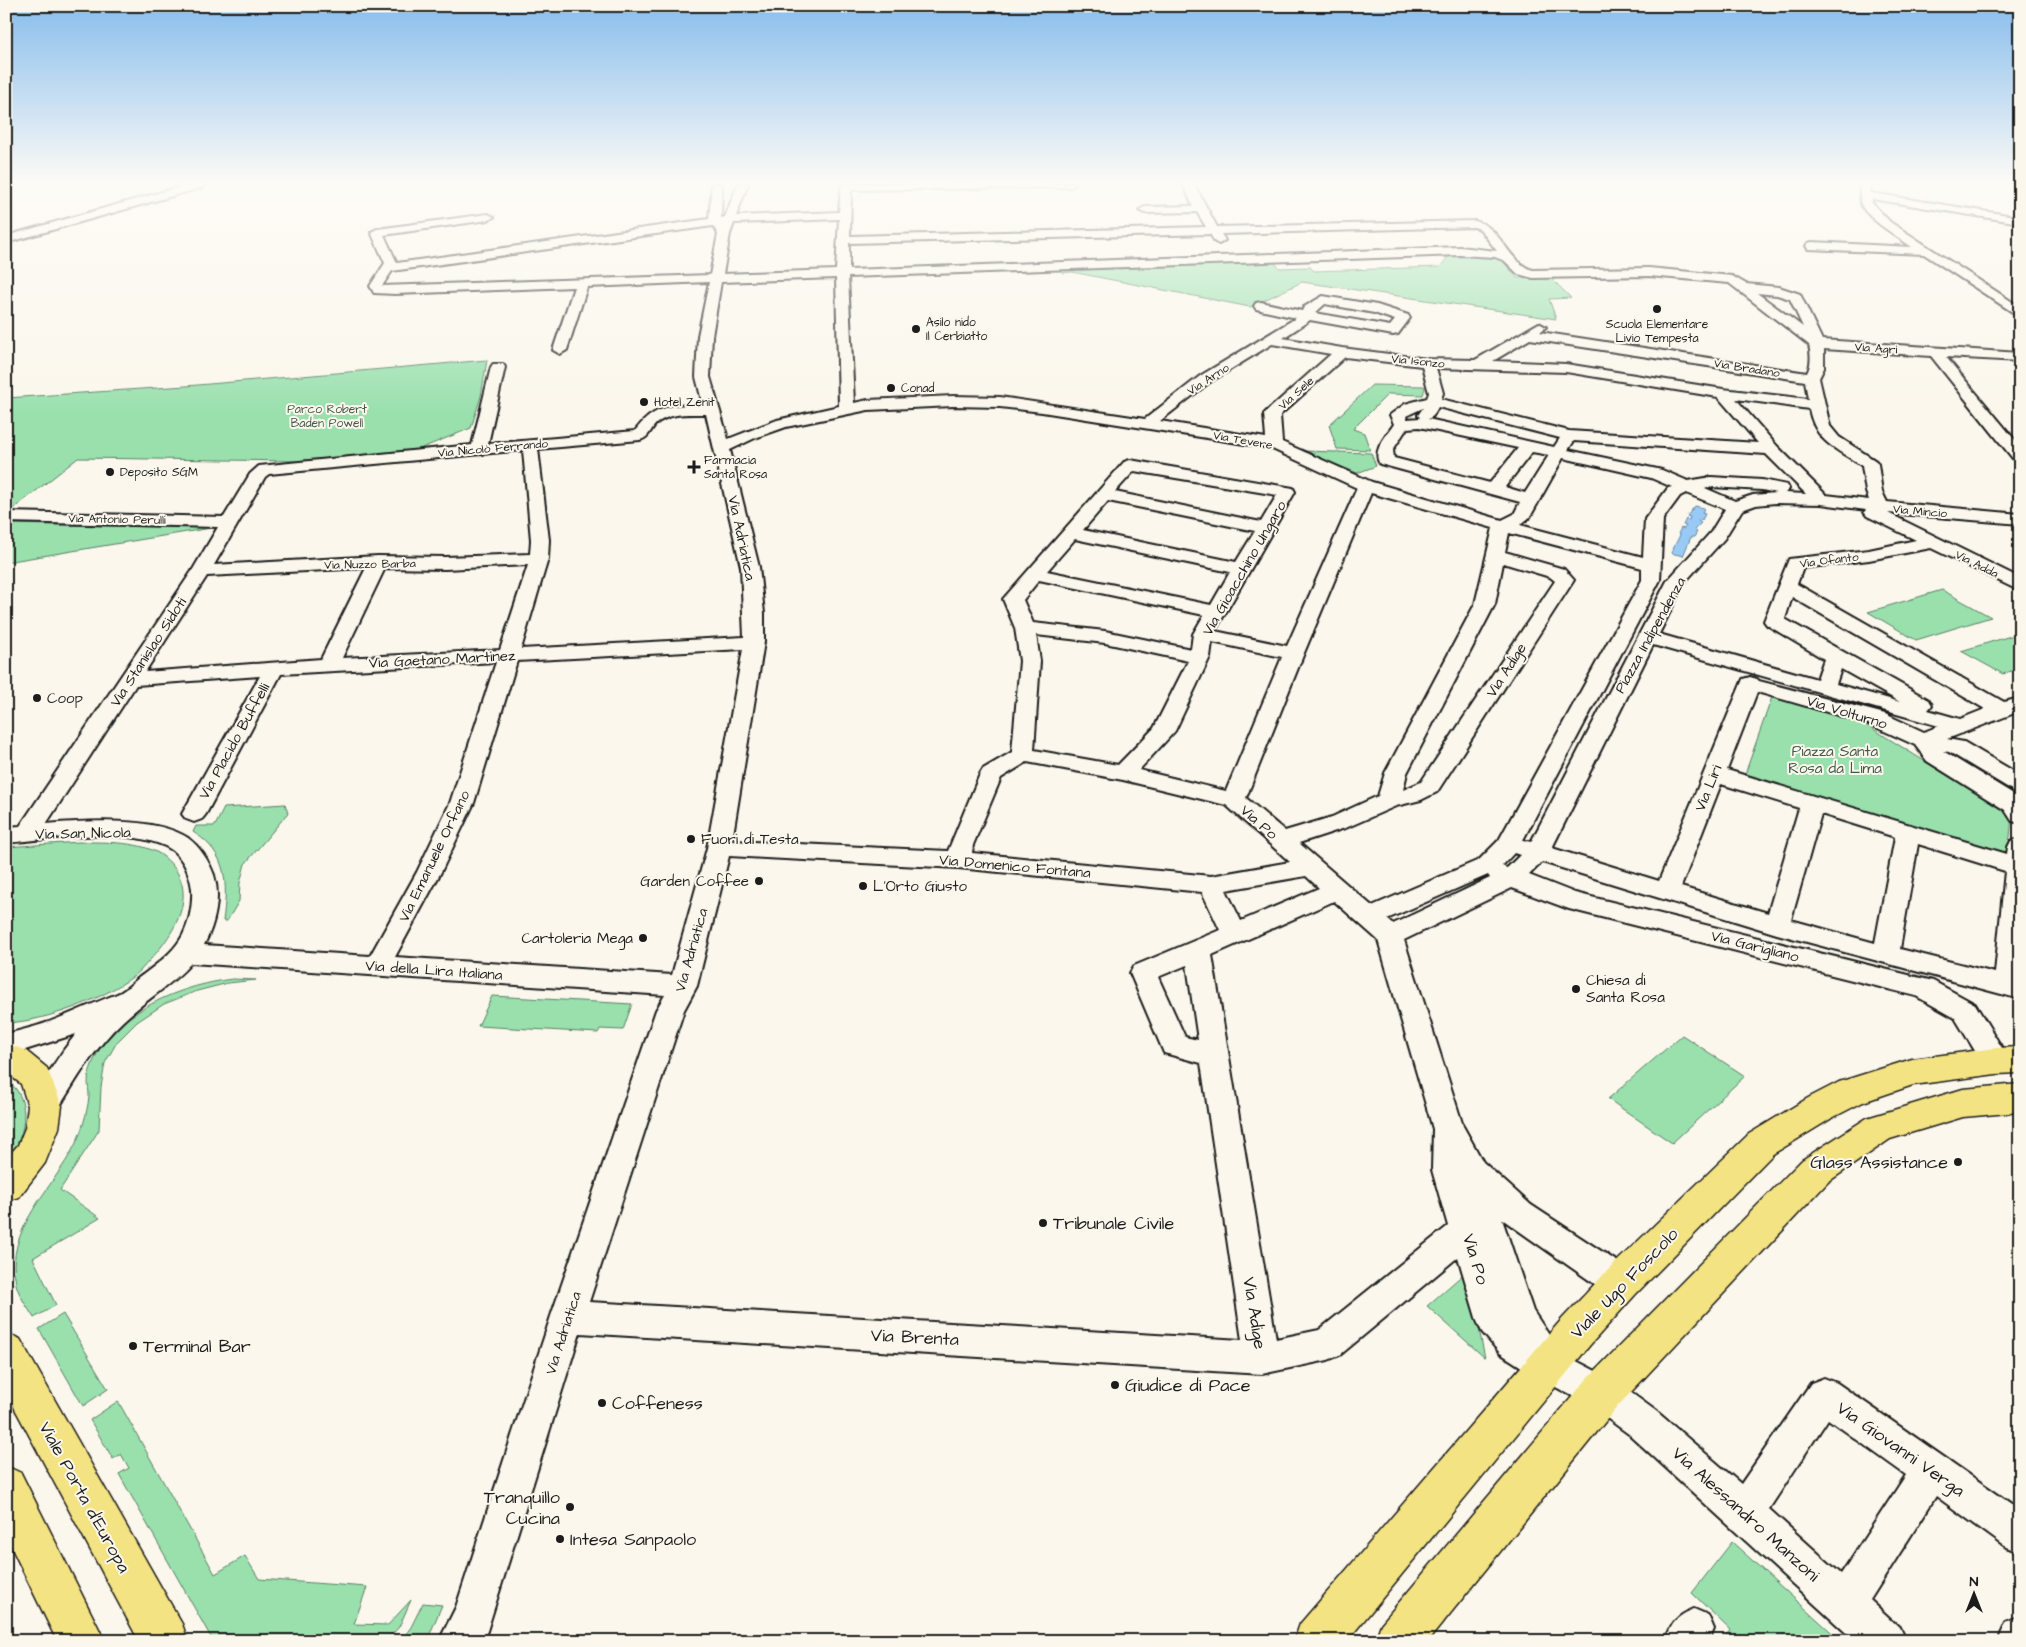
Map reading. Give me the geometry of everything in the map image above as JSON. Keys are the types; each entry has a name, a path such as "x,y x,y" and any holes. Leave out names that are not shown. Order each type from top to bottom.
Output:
{"main road":[{"path":"6,1057 13,1059 35,1077 45,1106 42,1128 32,1153 6,1186"},
{"name":"Viale Ugo Foscolo","path":"1317,1641 1549,1365 1622,1283 1761,1144 1820,1108 1851,1092 1912,1072 2008,1060"},
{"path":"1398,1641 1602,1393 1815,1170 1879,1128 1963,1103 2020,1098"},
{"name":"Viale Porta d'Europa","path":"6,1352 165,1641"},
{"path":"6,1488 82,1641"}],"street":[{"path":"390,261 391,263 376,286 379,290 1156,261"},
{"path":"388,268 438,261"},
{"name":"Via Adriatica","path":"459,1641 473,1617 568,1316 670,1010 683,986 719,848 754,642 754,613 750,567 717,427 703,377 705,336 720,261"},
{"path":"842,261 847,408"},
{"path":"1511,261 1522,271 1533,274 1649,272 1732,280 1817,344"},
{"path":"1941,261 2020,313"},
{"path":"560,350 582,283"},
{"path":"1743,288 1779,291 1796,297 1817,344 1818,370 1812,378 1817,405 1826,432 1838,443 1870,464 1874,492 1881,507"},
{"name":"Via Arno","path":"1148,424 1169,404 1225,366 1272,340 1308,316 1393,332 1403,318 1377,308 1323,300 1309,310 1308,316"},
{"path":"1261,306 1308,316"},
{"name":"Via Bradano","path":"1478,365 1533,330 1812,378"},
{"name":"Via Isonzo","path":"1272,340 1342,352 1428,363 1566,368"},
{"name":"Via Agri","path":"1817,344 2020,357"},
{"name":"Via Sele","path":"1274,444 1272,414 1342,352"},
{"name":"Via Isonzo","path":"1498,352 1566,368 1723,393 1817,405"},
{"path":"1935,352 2020,457"},
{"path":"1428,363 1436,393 1431,402 1430,411 1411,423 1385,450 1386,462 1530,499"},
{"path":"479,450 498,367"},
{"path":"1723,393 1771,449 1821,499"},
{"name":"Via Tevere","path":"782,423 847,408 915,402 1000,402 1274,444 1366,486 1504,526 1651,565"},
{"path":"1771,449 1570,436 1431,402 1410,407 1398,415 1411,423 1559,452 1656,474 1679,489 1729,505 1776,498 1821,499"},
{"name":"Via Nicolò Ferrando","path":"265,469 640,435 652,420 658,416 712,409"},
{"path":"717,427 782,423"},
{"path":"722,448 749,435 782,423"},
{"path":"1996,426 2020,428"},
{"path":"1389,800 1396,773 1485,604 1500,531 1504,526 1521,517 1530,499 1570,436"},
{"name":"Via Emanuele Orfano","path":"377,966 429,872 462,803 540,559 540,540 530,445"},
{"path":"1494,490 1528,446"},
{"name":"Via Gioacchino Ungaro","path":"1023,755 1030,661 1025,628 1013,599 1130,465 1287,492 1203,634 1200,658 1164,731 1123,773"},
{"name":"Via Stanislao Sidoti","path":"17,834 130,679 201,571 228,522 258,474 265,469"},
{"path":"1679,489 1711,482 1762,485 1790,490 1821,499"},
{"name":"Via Po","path":"1366,486 1294,653 1234,800 1308,867 1390,936 1448,1128 1471,1170 1518,1318 1549,1365"},
{"name":"Piazza Indipendenza","path":"1488,866 1509,844 1651,580 1654,519 1679,489"},
{"path":"1103,496 1266,528"},
{"name":"Via Mincio","path":"1821,499 1906,510 2020,519"},
{"name":"Via Adda","path":"1858,504 2020,585"},
{"name":"Piazza Indipendenza","path":"1537,853 1676,581 1718,534 1729,505"},
{"name":"Via Adda","path":"1906,510 1920,529 1934,542"},
{"name":"Via Antonio Perulli","path":"6,517 228,522"},
{"path":"1070,533 1243,569"},
{"name":"Via Ofanto","path":"1934,542 1869,555 1795,563 1774,621 1958,726"},
{"name":"Via Adige","path":"1281,841 1340,822 1389,800 1413,795 1429,787 1565,580 1557,573 1495,555"},
{"name":"Via Nuzzo Barba","path":"201,571 378,562 445,563 540,559"},
{"path":"328,665 378,562"},
{"path":"1035,574 1217,612"},
{"path":"1787,586 1838,618 2011,707"},
{"path":"1794,633 1838,618"},
{"path":"1025,628 1105,637 1200,658"},
{"path":"1203,634 1294,653"},
{"name":"Via Volturno","path":"1647,637 1877,719 1923,740"},
{"name":"Via Gaetano Martinez","path":"130,679 328,665 754,642"},
{"path":"1825,687 1835,657"},
{"name":"Via Placido Buffelli","path":"194,814 274,669"},
{"name":"Via Volturno","path":"1753,676 1825,687 1958,726"},
{"name":"Via Liri","path":"1667,892 1753,676"},
{"path":"2011,707 1923,740 1935,756 2018,802"},
{"path":"958,860 961,845 991,774 1023,755 1123,773 1234,800"},
{"path":"1714,774 1908,832 2019,857 2013,987"},
{"path":"1777,925 1812,804"},
{"name":"Via San Nicola","path":"17,834 118,830 151,834 176,842 191,854 202,875 205,902 199,928 185,953 167,972 133,996 85,1043 45,1106"},
{"path":"1886,955 1908,832"},
{"name":"Via Garigliano","path":"1509,844 1777,925 2013,987"},
{"name":"Via Domenico Fontana","path":"719,848 958,860 1211,884 1308,867"},
{"path":"1390,936 1510,880 1537,853"},
{"path":"1369,917 1488,866"},
{"name":"Via Garigliano","path":"1488,866 1510,880 1522,882 1569,900 1922,988 1948,1000 1965,1011 2008,1060"},
{"path":"1211,884 1235,934"},
{"path":"1214,1055 1174,1045 1143,972 1336,890"},
{"name":"Via Adige","path":"1198,950 1262,1358 1328,1344 1467,1230"},
{"name":"Via della Lira Italiana","path":"185,953 683,986"},
{"name":"Via San Nicola","path":"6,1045 61,1029 133,996"},
{"name":"Via Po","path":"1448,1128 1447,1170 1494,1321 1512,1342 1549,1365 1602,1393"},
{"name":"Via Po","path":"1471,1170 1520,1215 1622,1283"},
{"name":"Via Brenta","path":"568,1316 624,1321 1262,1358"},
{"name":"Via Alessandro Manzoni","path":"1602,1393 1643,1423 1885,1641"},
{"name":"Via Giovanni Verga","path":"1744,1512 1824,1395 2020,1533"},
{"path":"1845,1603 1917,1491 1933,1471"},
{"path":"2018,1641 2020,1637"}],"green space":[{"path":"1274,261 1279,268 1310,267 1314,271 1440,267 1445,261 1502,261 1517,278 1550,277 1571,298 1549,299 1556,319 1302,282 1250,307 1072,272 1063,273 1059,267"},
{"name":"Parco Robert Baden Powell","path":"487,360 481,396 471,428 417,450 295,461 78,458 13,509 6,508 6,398 186,386"},
{"path":"1372,385 1424,386 1425,388 1423,395 1388,394 1353,429 1364,433 1370,450 1337,449 1329,425"},
{"path":"1303,451 1371,453 1376,466 1357,473"},
{"path":"6,524 211,528 6,562"},
{"path":"1942,590 1991,617 1916,640 1868,612"},
{"path":"2014,635 2020,638 2020,668 2003,674 1961,651"},
{"name":"Piazza Santa Rosa da Lima","path":"1772,697 1854,719 1870,727 2012,816 2008,858 1744,777"},
{"path":"285,804 288,813 245,864 240,883 239,901 227,921 223,921 225,882 223,871 213,850 205,840 193,832 196,826 215,826 224,808"},
{"path":"79,842 135,845 156,852 164,857 175,869 182,883 181,910 176,924 160,949 136,974 121,985 90,1001 56,1014 6,1023 6,847"},
{"path":"233,979 256,980 228,983 197,991 164,1004 137,1022 117,1042 105,1063 101,1087 99,1130 60,1190 100,1218 33,1258 56,1305 34,1318 21,1297 16,1284 14,1264 17,1245 33,1210 78,1140 89,1097 89,1074 97,1053 110,1035 146,1007 190,988"},
{"path":"492,996 632,1004 623,1030 600,1029 598,1033 478,1026"},
{"path":"1682,1035 1745,1076 1672,1143 1608,1099"},
{"path":"6,1080 15,1088 21,1098 24,1121 18,1145 6,1165"},
{"path":"1467,1271 1485,1358 1427,1306"},
{"path":"63,1314 108,1389 83,1406 39,1329"},
{"path":"118,1401 215,1574 245,1556 259,1579 367,1587 354,1624 388,1625 411,1600 399,1627 386,1641 213,1641 119,1474 129,1468 121,1454 113,1459 90,1420"},
{"path":"1732,1542 1841,1641 1722,1641 1730,1630 1692,1593"},
{"path":"423,1603 442,1605 427,1641 401,1641 411,1627"}],"water":[{"path":"1695,506 1704,508 1702,513 1705,514 1702,520 1699,519 1698,521 1701,523 1694,530 1697,532 1694,537 1691,537 1683,556 1671,553 1680,535 1678,534 1681,528 1684,529 1686,526 1683,525 1686,519 1689,520 1690,517 1687,516"}],"place":[{"name":"Scuola Elementare Livio Tempesta","path":"1657,309"},
{"name":"Asilo nido Il Cerbiatto","path":"916,329"},
{"name":"Conad","path":"891,388"},
{"name":"Hotel Zenit","path":"644,402"},
{"name":"Farmacia Santa Rosa","path":"694,467"},
{"name":"Deposito SGM","path":"110,472"},
{"name":"Coop","path":"37,698"},
{"name":"Fuori di Testa","path":"691,839"},
{"name":"Garden Coffee","path":"759,881"},
{"name":"L'Orto Giusto","path":"863,886"},
{"name":"Cartoleria Mega","path":"643,938"},
{"name":"Chiesa di Santa Rosa","path":"1576,989"},
{"name":"Glass Assistance","path":"1958,1162"},
{"name":"Tribunale Civile","path":"1043,1223"},
{"name":"Terminal Bar","path":"133,1346"},
{"name":"Giudice di Pace","path":"1115,1385"},
{"name":"Coffeness","path":"602,1403"},
{"name":"Tranquillo Cucina","path":"570,1507"},
{"name":"Intesa Sanpaolo","path":"560,1539"}]}
